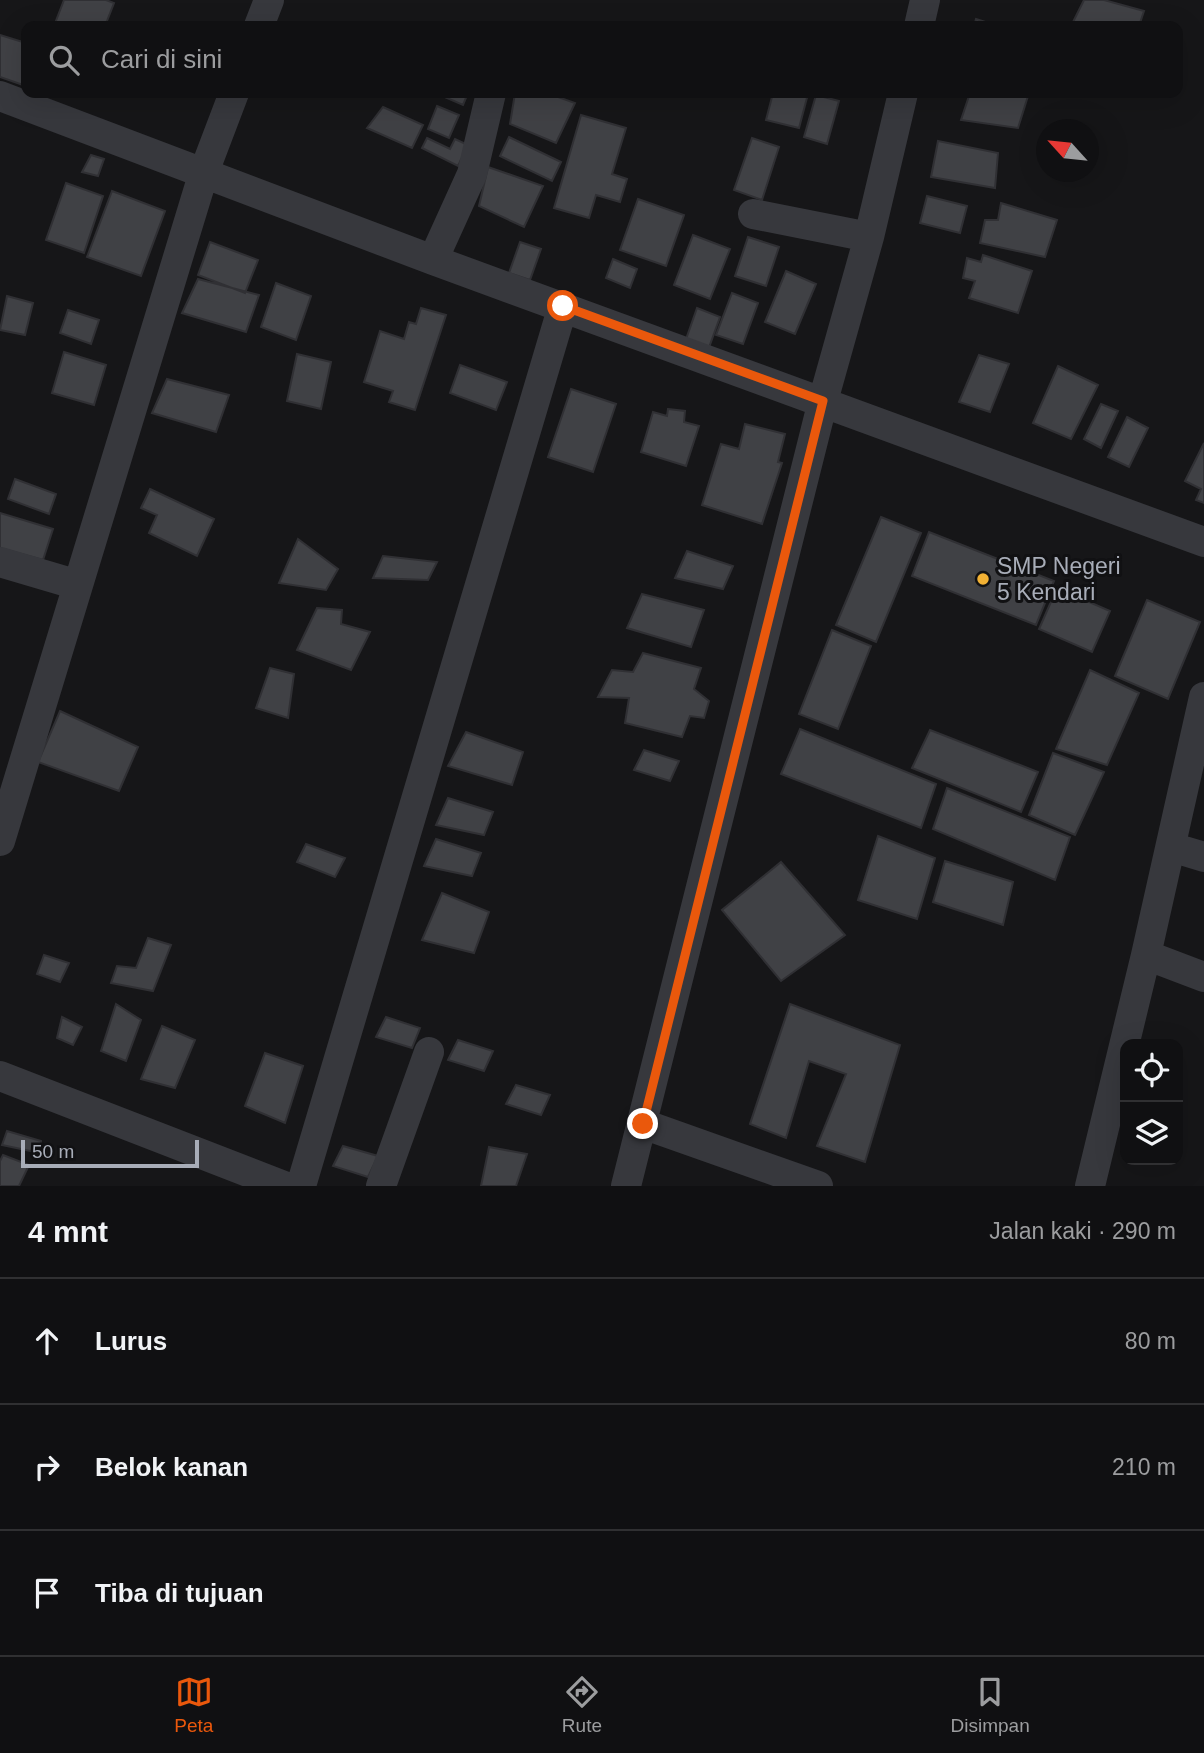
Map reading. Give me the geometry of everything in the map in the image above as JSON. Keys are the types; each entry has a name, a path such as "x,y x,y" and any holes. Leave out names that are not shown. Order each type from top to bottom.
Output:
{"street":[{"path":"261,21 269,0"},
{"path":"920,21 925,0"},
{"path":"0,96 433,260 1204,542"},
{"path":"0,841 204,173 232,98"},
{"path":"433,260 472,174 490,98"},
{"path":"626,1186 823,401 869,237 902,98"},
{"path":"753,214 869,237"},
{"path":"301,1186 563,306"},
{"path":"0,562 78,584"},
{"path":"1090,1186 1204,697"},
{"path":"1171,847 1204,857"},
{"path":"1146,955 1204,977"},
{"path":"381,1186 429,1052"},
{"path":"0,1076 284,1186"},
{"path":"643,1124 818,1186"}],"building":[{"path":"64,0 106,0 114,3 107,21 56,21"},
{"path":"1084,0 1104,0 1144,11 1141,21 1074,21"},
{"path":"0,35 21,41 21,84 0,77"},
{"path":"447,98 466,98 463,105"},
{"path":"514,98 561,98 575,103 556,143 510,124"},
{"path":"772,98 807,98 799,128 766,120"},
{"path":"815,98 839,101 827,144 804,137"},
{"path":"968,98 1027,98 1018,128 961,120"},
{"path":"437,106 459,115 449,138 428,129"},
{"path":"383,107 423,125 412,148 367,128"},
{"path":"581,115 626,128 612,174 627,179 620,202 596,195 589,218 554,208"},
{"path":"509,137 561,162 552,181 500,156"},
{"path":"427,138 450,149 455,139 468,145 458,166 422,148"},
{"path":"752,138 779,147 762,200 734,190"},
{"path":"938,141 998,153 995,188 931,177"},
{"path":"91,155 104,159 98,176 82,172"},
{"path":"488,167 543,186 524,227 479,206"},
{"path":"66,183 103,196 84,253 46,240"},
{"path":"112,191 165,211 141,276 87,257"},
{"path":"927,196 967,206 960,233 920,223"},
{"path":"638,199 684,215 666,266 620,250"},
{"path":"1001,203 1057,220 1045,257 980,243 985,220 998,220"},
{"path":"693,235 730,249 710,299 674,285"},
{"path":"748,237 779,247 766,286 735,276"},
{"path":"210,242 258,260 245,293 198,275"},
{"path":"520,242 541,249 530,280 509,273"},
{"path":"983,255 1032,271 1018,313 969,298 975,281 963,278 967,258 981,262"},
{"path":"613,259 637,269 630,288 606,278"},
{"path":"786,271 816,284 795,334 765,322"},
{"path":"198,279 259,295 246,332 182,313"},
{"path":"276,283 311,296 296,340 261,327"},
{"path":"732,293 758,303 743,344 716,335"},
{"path":"7,296 33,303 25,335 0,330"},
{"path":"421,308 446,315 415,410 389,402 393,391 364,382 380,331 404,339 409,322 416,324"},
{"path":"697,308 720,317 707,353 684,345"},
{"path":"68,310 99,320 91,344 60,333"},
{"path":"64,352 106,365 94,405 52,393"},
{"path":"297,354 331,362 321,409 287,401"},
{"path":"979,355 1009,364 990,412 959,402"},
{"path":"460,365 507,382 496,410 450,393"},
{"path":"1058,366 1098,385 1071,439 1033,423"},
{"path":"167,379 229,395 216,432 152,413"},
{"path":"571,389 616,404 593,472 548,457"},
{"path":"1101,404 1118,411 1101,448 1084,439"},
{"path":"668,409 685,411 684,422 699,426 686,466 641,452 653,412 667,416"},
{"path":"1127,417 1148,428 1129,467 1108,457"},
{"path":"745,424 785,434 778,462 782,463 762,524 702,505 721,444 739,449"},
{"path":"1204,443 1204,503 1196,500 1201,489 1185,481"},
{"path":"15,479 56,494 49,514 8,499"},
{"path":"150,489 214,519 197,556 149,533 157,515 141,508"},
{"path":"0,513 53,529 43,560 0,548"},
{"path":"881,517 921,533 876,642 836,625"},
{"name":"SMP Negeri 5 Kendari","path":"929,532 1054,581 1036,625 912,576"},
{"path":"298,539 338,569 326,590 279,583"},
{"path":"687,551 733,566 723,589 675,578"},
{"path":"383,556 437,562 428,580 373,578"},
{"path":"1057,588 1110,611 1092,652 1039,629"},
{"path":"642,594 704,610 691,647 627,628"},
{"path":"1147,600 1200,622 1168,699 1115,676"},
{"path":"317,608 342,610 341,624 370,632 351,670 297,650"},
{"path":"832,630 871,646 838,729 799,714"},
{"path":"643,653 701,668 694,689 709,701 704,718 690,716 682,737 625,723 629,698 598,697 612,670 633,672"},
{"path":"270,668 294,674 288,718 256,708"},
{"path":"1090,670 1139,693 1107,765 1056,749"},
{"path":"60,711 138,747 119,791 38,762"},
{"path":"800,729 936,784 921,828 781,774"},
{"path":"930,730 1038,772 1021,812 912,768"},
{"path":"466,732 523,752 512,785 448,766"},
{"path":"644,750 679,761 670,781 634,770"},
{"path":"1053,753 1104,772 1075,835 1029,815"},
{"path":"947,788 1070,837 1055,880 933,829"},
{"path":"448,798 493,812 484,835 436,825"},
{"path":"878,836 935,858 917,919 858,900"},
{"path":"436,839 481,853 472,876 424,866"},
{"path":"306,844 345,858 335,877 297,862"},
{"path":"945,861 1013,882 1003,925 933,902"},
{"path":"781,862 845,935 781,981 722,910"},
{"path":"442,893 489,912 474,953 422,940"},
{"path":"148,938 171,945 153,991 111,983 117,966 136,968"},
{"path":"44,955 69,963 60,982 37,974"},
{"path":"116,1004 141,1020 126,1061 101,1051"},
{"path":"790,1004 900,1045 865,1162 817,1146 846,1074 809,1061 786,1138 750,1124"},
{"path":"62,1017 82,1027 73,1045 57,1038"},
{"path":"386,1017 420,1028 412,1048 376,1037"},
{"path":"162,1026 195,1040 175,1088 141,1079"},
{"path":"458,1040 493,1051 484,1071 448,1060"},
{"path":"265,1053 303,1066 285,1123 245,1106"},
{"path":"516,1085 550,1095 541,1115 506,1104"},
{"path":"7,1131 41,1141 40,1153 2,1145"},
{"path":"343,1146 378,1156 368,1177 333,1166"},
{"path":"489,1147 527,1154 516,1186 481,1186"},
{"path":"3,1155 29,1165 19,1186 0,1186 0,1161"}],"place":[{"name":"SMP Negeri 5 Kendari","path":"983,579"}],"route":[{"path":"563,306 823,401 643,1124"}]}
